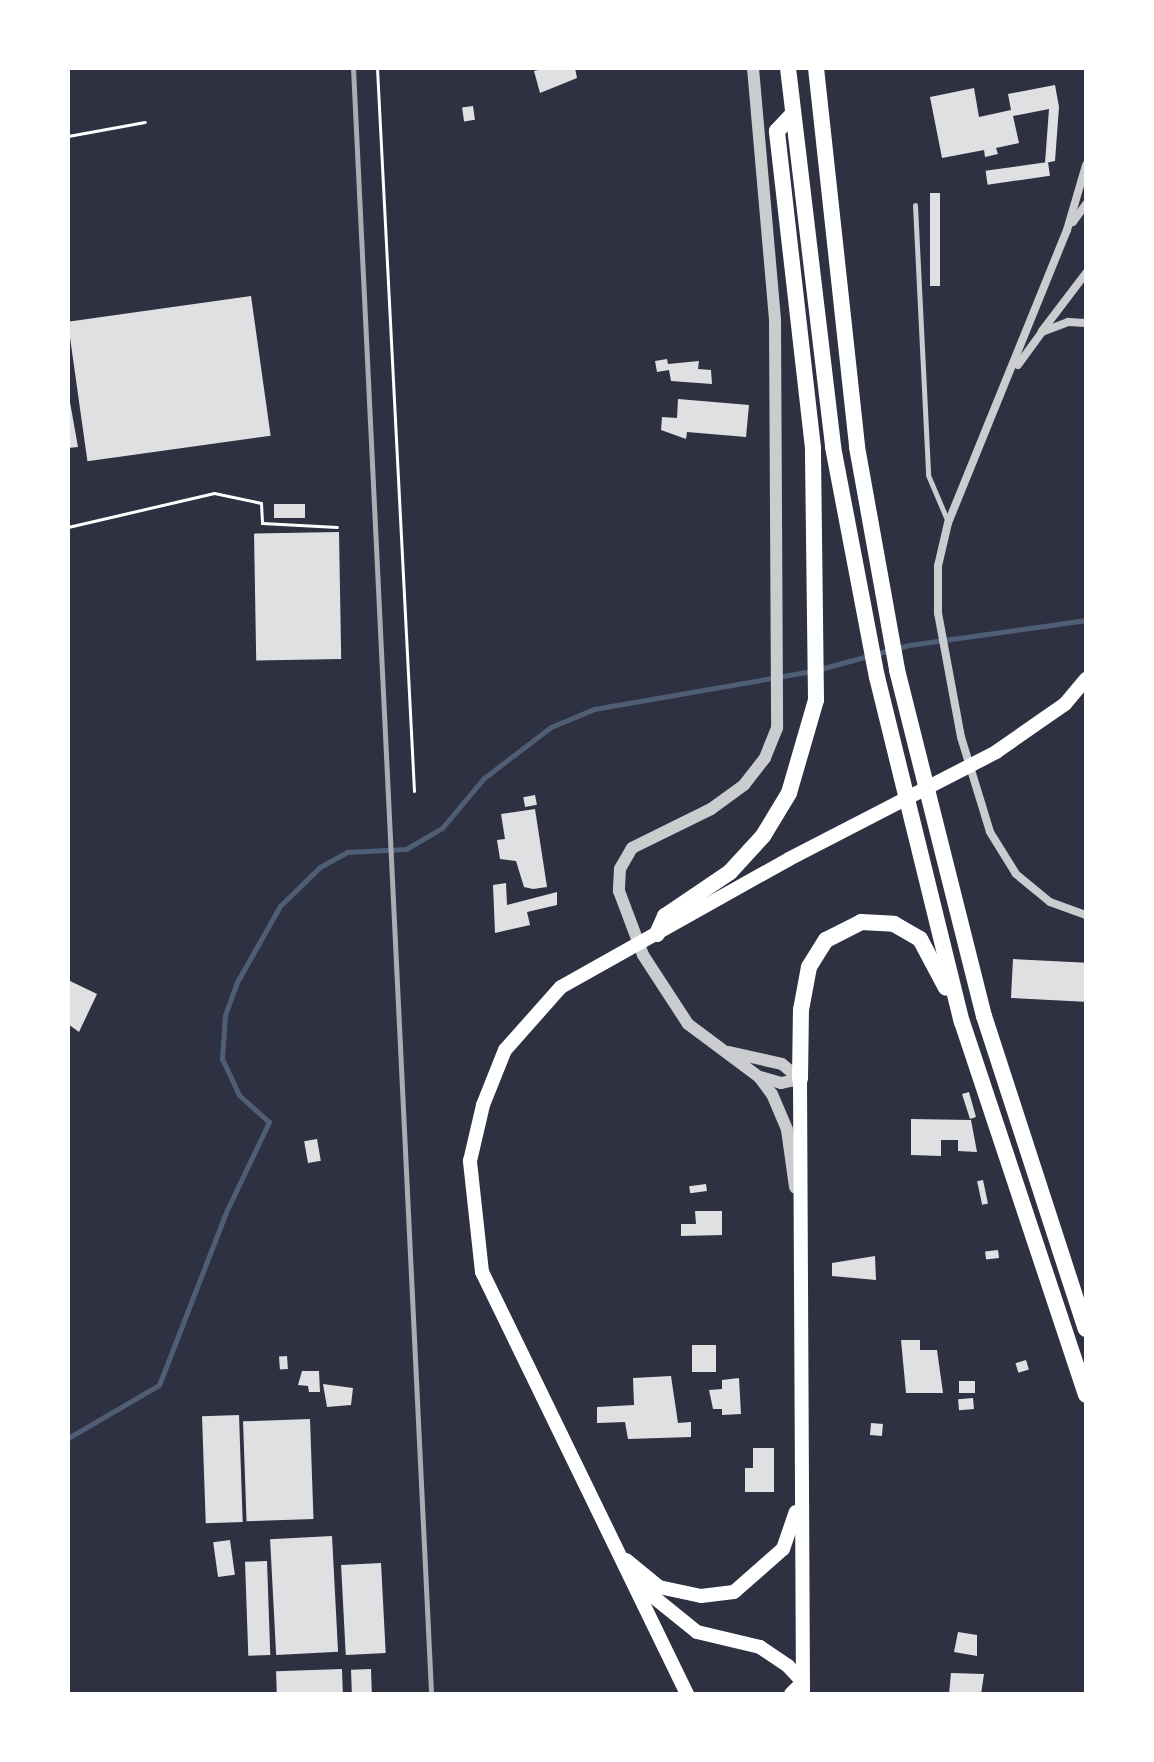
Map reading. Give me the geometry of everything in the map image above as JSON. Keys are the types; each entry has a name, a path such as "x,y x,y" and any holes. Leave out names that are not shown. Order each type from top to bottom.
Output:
{"highway":[{"path":"788,68 791,116 833,447 877,677 962,1022 1086,1395"},
{"path":"816,68 857,447 897,670 984,1016 1086,1329"},
{"path":"657,934 665,916 730,872 763,836 789,793 816,700 813,448 777,131 791,116"},
{"path":"800,1079 801,1010 809,967 826,940 861,922 894,924 920,939 962,1022"}],"main road":[{"path":"687,1694 482,1272 470,1161 483,1105 505,1050 521,1027 561,987 996,752 1065,704 1086,679"},
{"path":"800,1079 797,1199 803,1688"},
{"path":"621,1555 659,1587 701,1596 734,1592 783,1549 801,1484"},
{"path":"634,1581 697,1632 760,1647 803,1688"},
{"path":"791,1694 803,1688"}],"street":[{"path":"753,68 775,321 781,702 765,758 744,785 711,809 632,848 620,869 619,891 643,955 688,1024 759,1077 781,1083 800,1079"},
{"path":"1086,165 1067,230 948,523 938,566 938,613 948,673 990,832 1016,874 1050,902 1086,915"},
{"path":"1067,230 1086,204"},
{"path":"1010,375 1086,273"},
{"path":"1042,332 1068,322 1086,323"},
{"path":"727,1052 782,1064 800,1079"},
{"path":"759,1077 787,1130 797,1199"}],"lane":[{"path":"915,205 928,475 948,523"}],"path":[{"path":"377,68 414,791"},
{"path":"68,136 145,122"},
{"path":"68,527 214,493 261,503 262,523 337,527"}],"building":[{"path":"575,68 577,78 540,93 534,71"},
{"path":"1055,85 1059,107 1055,161 1045,163 1049,109 1013,116 1019,143 996,148 998,154 985,157 984,150 942,158 930,97 974,88 979,117 1011,110 1008,94"},
{"path":"473,106 475,120 464,121 462,108"},
{"path":"1048,162 1050,176 988,185 986,171"},
{"path":"930,193 940,193 940,286 930,286"},
{"path":"251,296 271,436 87,461 68,322"},
{"path":"667,359 668,364 699,361 698,369 711,370 712,384 671,381 669,370 657,372 655,361"},
{"path":"68,391 78,447 68,448"},
{"path":"678,399 749,405 746,437 687,432 686,439 661,430 662,417 677,418"},
{"path":"274,504 305,504 305,518 274,518"},
{"path":"339,532 341,659 256,660 254,533"},
{"path":"535,795 537,805 525,807 523,797"},
{"path":"535,809 547,887 533,889 524,887 516,861 500,859 497,840 505,839 501,814"},
{"path":"506,883 507,905 557,892 557,905 527,912 530,925 495,933 493,885"},
{"path":"1013,959 1086,963 1084,1002 1011,998"},
{"path":"68,980 97,994 79,1032 68,1024"},
{"path":"969,1092 976,1117 970,1119 962,1094"},
{"path":"911,1119 971,1120 977,1152 958,1151 958,1140 941,1140 941,1156 911,1155"},
{"path":"317,1139 321,1161 308,1163 304,1141"},
{"path":"983,1180 988,1203 982,1205 977,1181"},
{"path":"706,1184 707,1191 690,1193 689,1186"},
{"path":"695,1211 722,1211 722,1235 681,1236 681,1224 696,1224"},
{"path":"998,1250 999,1258 986,1260 985,1252"},
{"path":"875,1256 876,1280 832,1276 832,1263"},
{"path":"901,1340 920,1340 920,1350 937,1350 943,1393 906,1393"},
{"path":"692,1345 716,1345 716,1372 692,1372"},
{"path":"287,1356 288,1369 280,1370 279,1357"},
{"path":"1026,1360 1029,1370 1018,1373 1015,1363"},
{"path":"302,1371 319,1371 320,1392 309,1392 308,1386 298,1385"},
{"path":"671,1376 678,1423 691,1422 691,1437 628,1439 625,1422 597,1423 597,1407 634,1405 633,1378"},
{"path":"739,1378 741,1414 722,1415 722,1409 713,1409 709,1390 722,1389 722,1380"},
{"path":"959,1381 975,1381 975,1393 959,1393"},
{"path":"323,1384 353,1388 351,1405 327,1407"},
{"path":"973,1398 974,1409 959,1410 958,1399"},
{"path":"239,1415 243,1522 206,1523 202,1416"},
{"path":"310,1419 313,1519 247,1521 243,1421"},
{"path":"871,1423 883,1424 882,1436 870,1435"},
{"path":"753,1448 774,1448 774,1492 745,1492 745,1468 753,1468"},
{"path":"332,1536 338,1652 276,1655 270,1539"},
{"path":"230,1540 235,1575 218,1577 213,1542"},
{"path":"267,1561 270,1655 248,1656 245,1562"},
{"path":"381,1563 386,1653 346,1655 341,1565"},
{"path":"958,1632 977,1635 977,1656 954,1652"},
{"path":"342,1669 343,1694 277,1694 276,1671"},
{"path":"371,1669 372,1694 352,1694 351,1670"},
{"path":"951,1673 984,1674 981,1694 949,1694"}],"waterway":[{"path":"820,669 909,645 1086,620"},
{"path":"68,1438 159,1385 227,1210 269,1122 239,1095 222,1059 225,1015 237,982 280,906 320,867 347,852 406,849 442,828 484,778 551,727 594,709 811,671"}],"railway":[{"path":"353,68 431,1694"}]}
